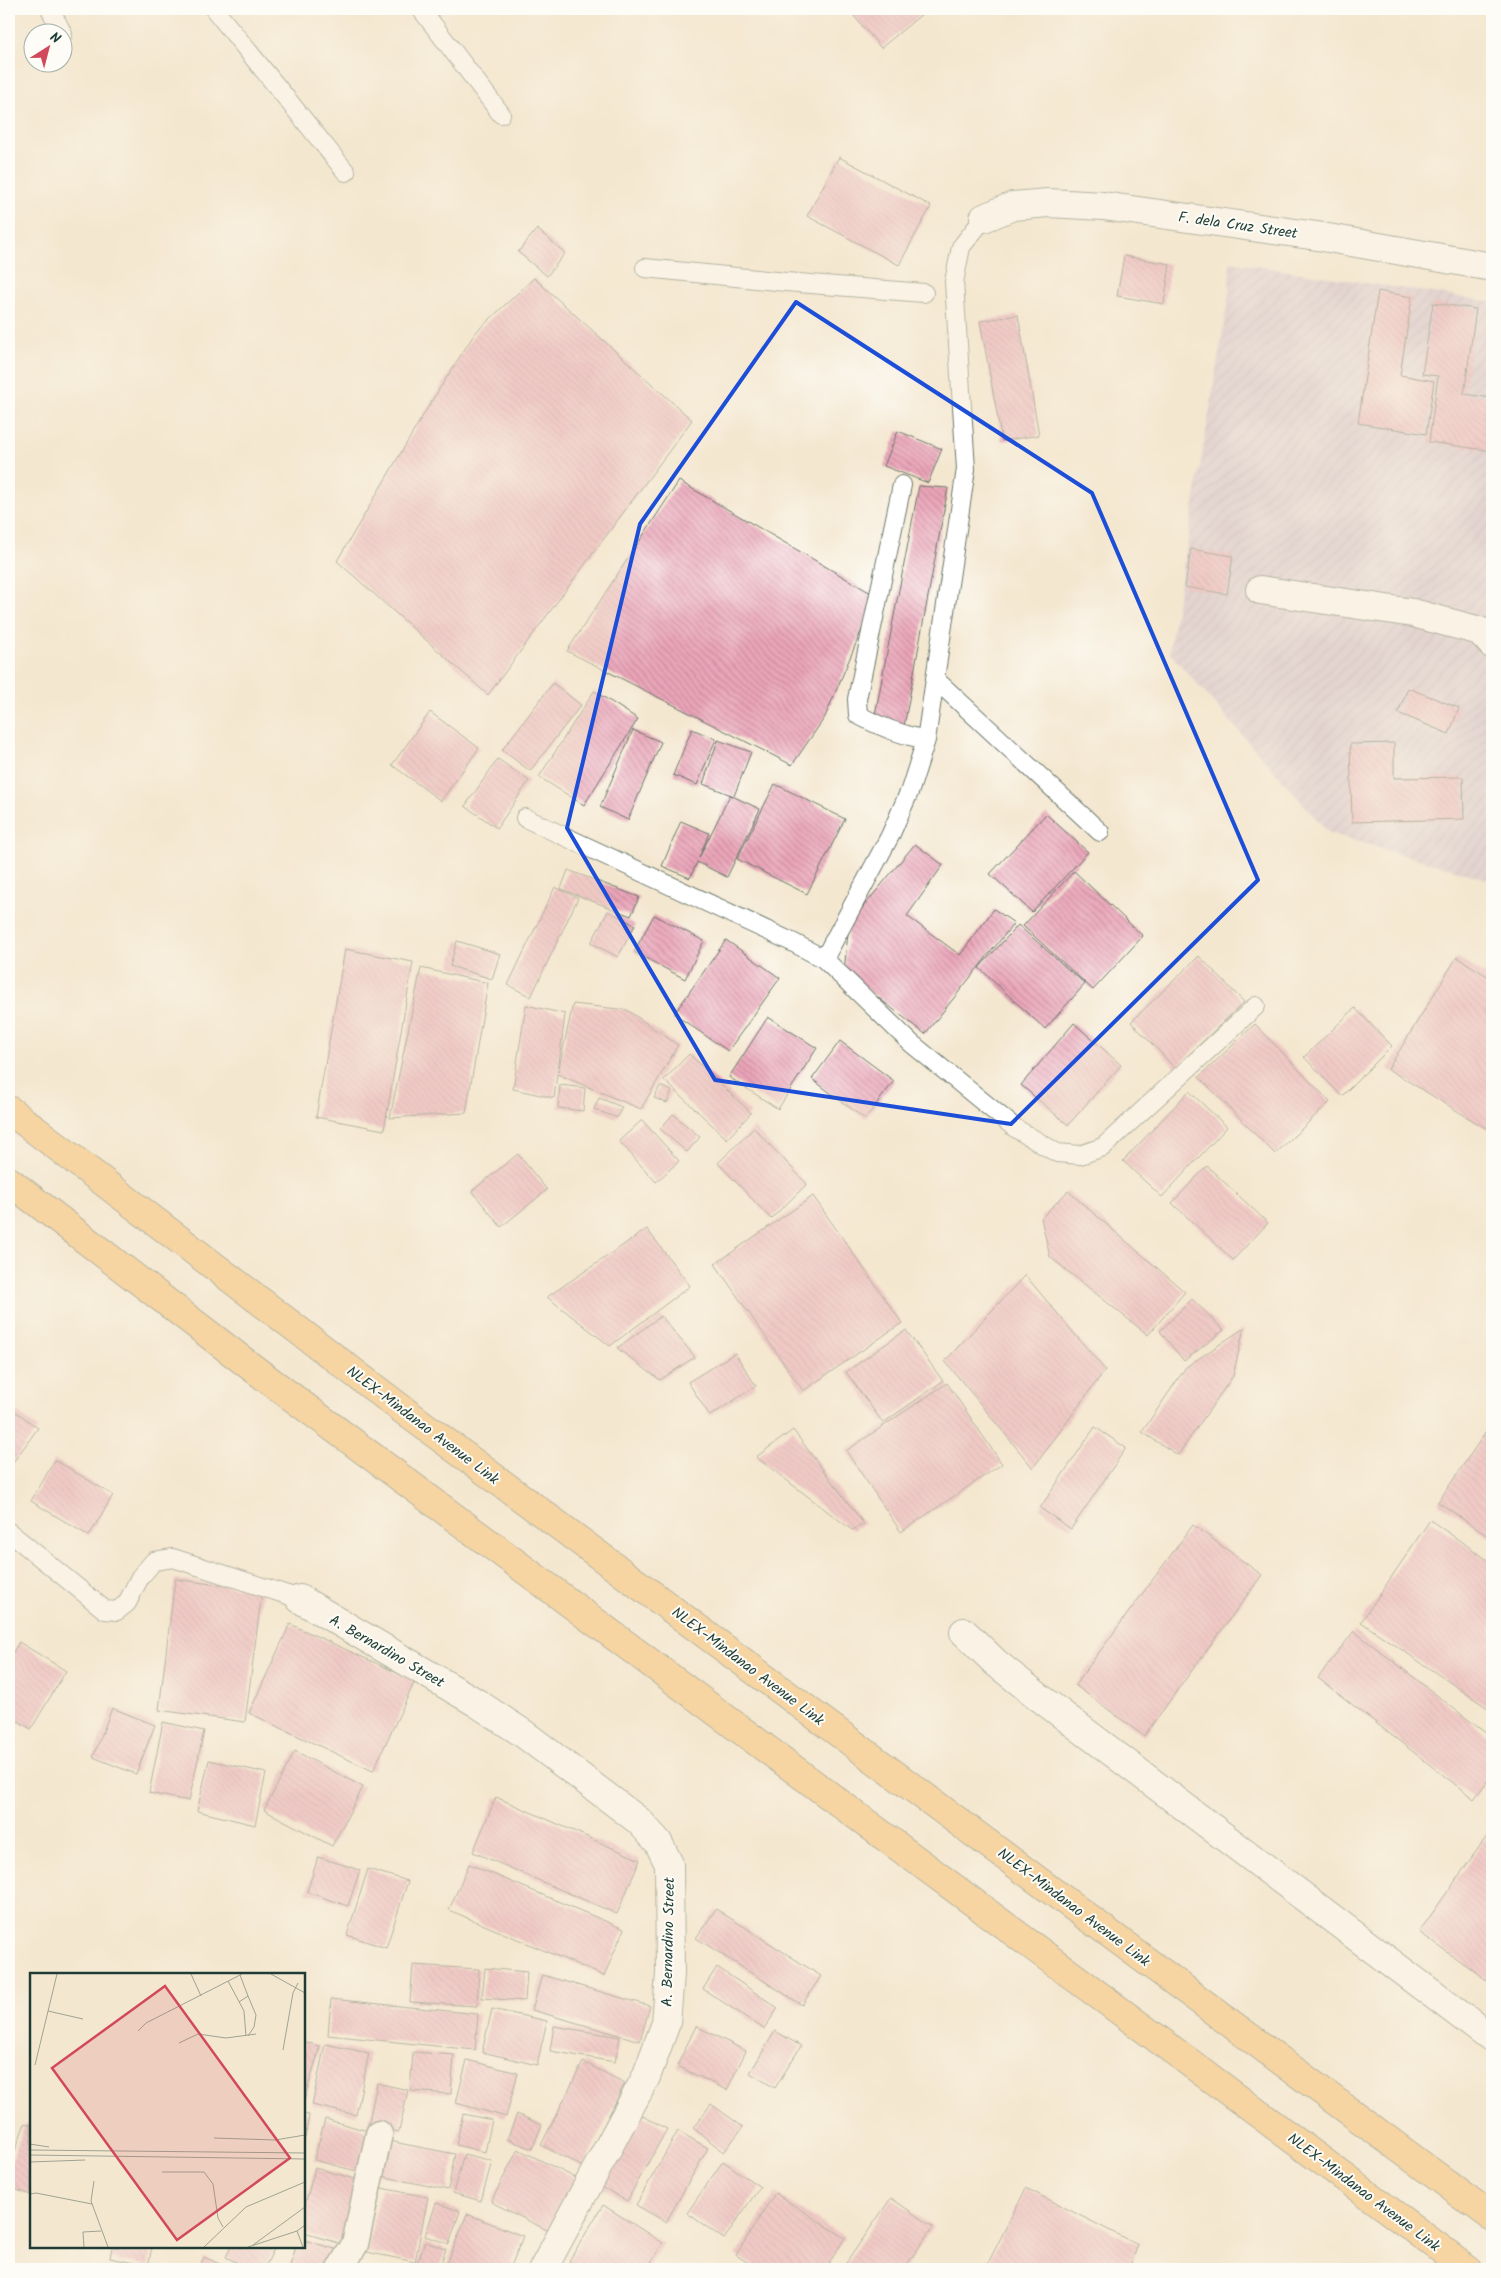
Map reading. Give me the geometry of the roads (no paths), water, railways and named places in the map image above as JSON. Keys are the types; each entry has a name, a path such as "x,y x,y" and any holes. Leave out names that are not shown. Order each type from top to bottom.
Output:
{"highway":[{"name":"NLEX-Mindanao Avenue Link","path":"9,1110 419,1422 1492,2217"},
{"name":"NLEX-Mindanao Avenue Link","path":"16,1188 250,1366 1468,2269"}],"street":[{"name":"F. dela Cruz Street","path":"984,218 1013,206 1048,203 1103,206 1317,236 1492,267"},
{"path":"1260,590 1413,613 1480,631 1492,644"},
{"name":"A. Bernardino Street","path":"300,1600 477,1703 524,1734 639,1821 658,1842 669,1864 670,1974 666,2023 646,2078 543,2269"},
{"path":"964,1632 996,1663 1039,1697 1492,2039"},
{"path":"340,2269 355,2244 379,2134"}],"lane":[{"path":"50,9 57,22"},
{"path":"214,9 346,172"},
{"path":"421,9 502,114"},
{"path":"824,959 890,836 910,790 926,740 966,469 954,282 961,247 984,218"},
{"path":"645,268 924,293"},
{"path":"902,485 856,699 858,715 904,735 926,740"},
{"path":"936,679 1100,832"},
{"path":"525,818 794,943 824,959 911,1042 1015,1128 1057,1153 1080,1155 1102,1147 1256,1006"},
{"path":"9,1532 105,1610 117,1610 127,1603 140,1576 154,1561 173,1558 300,1600"}]}
